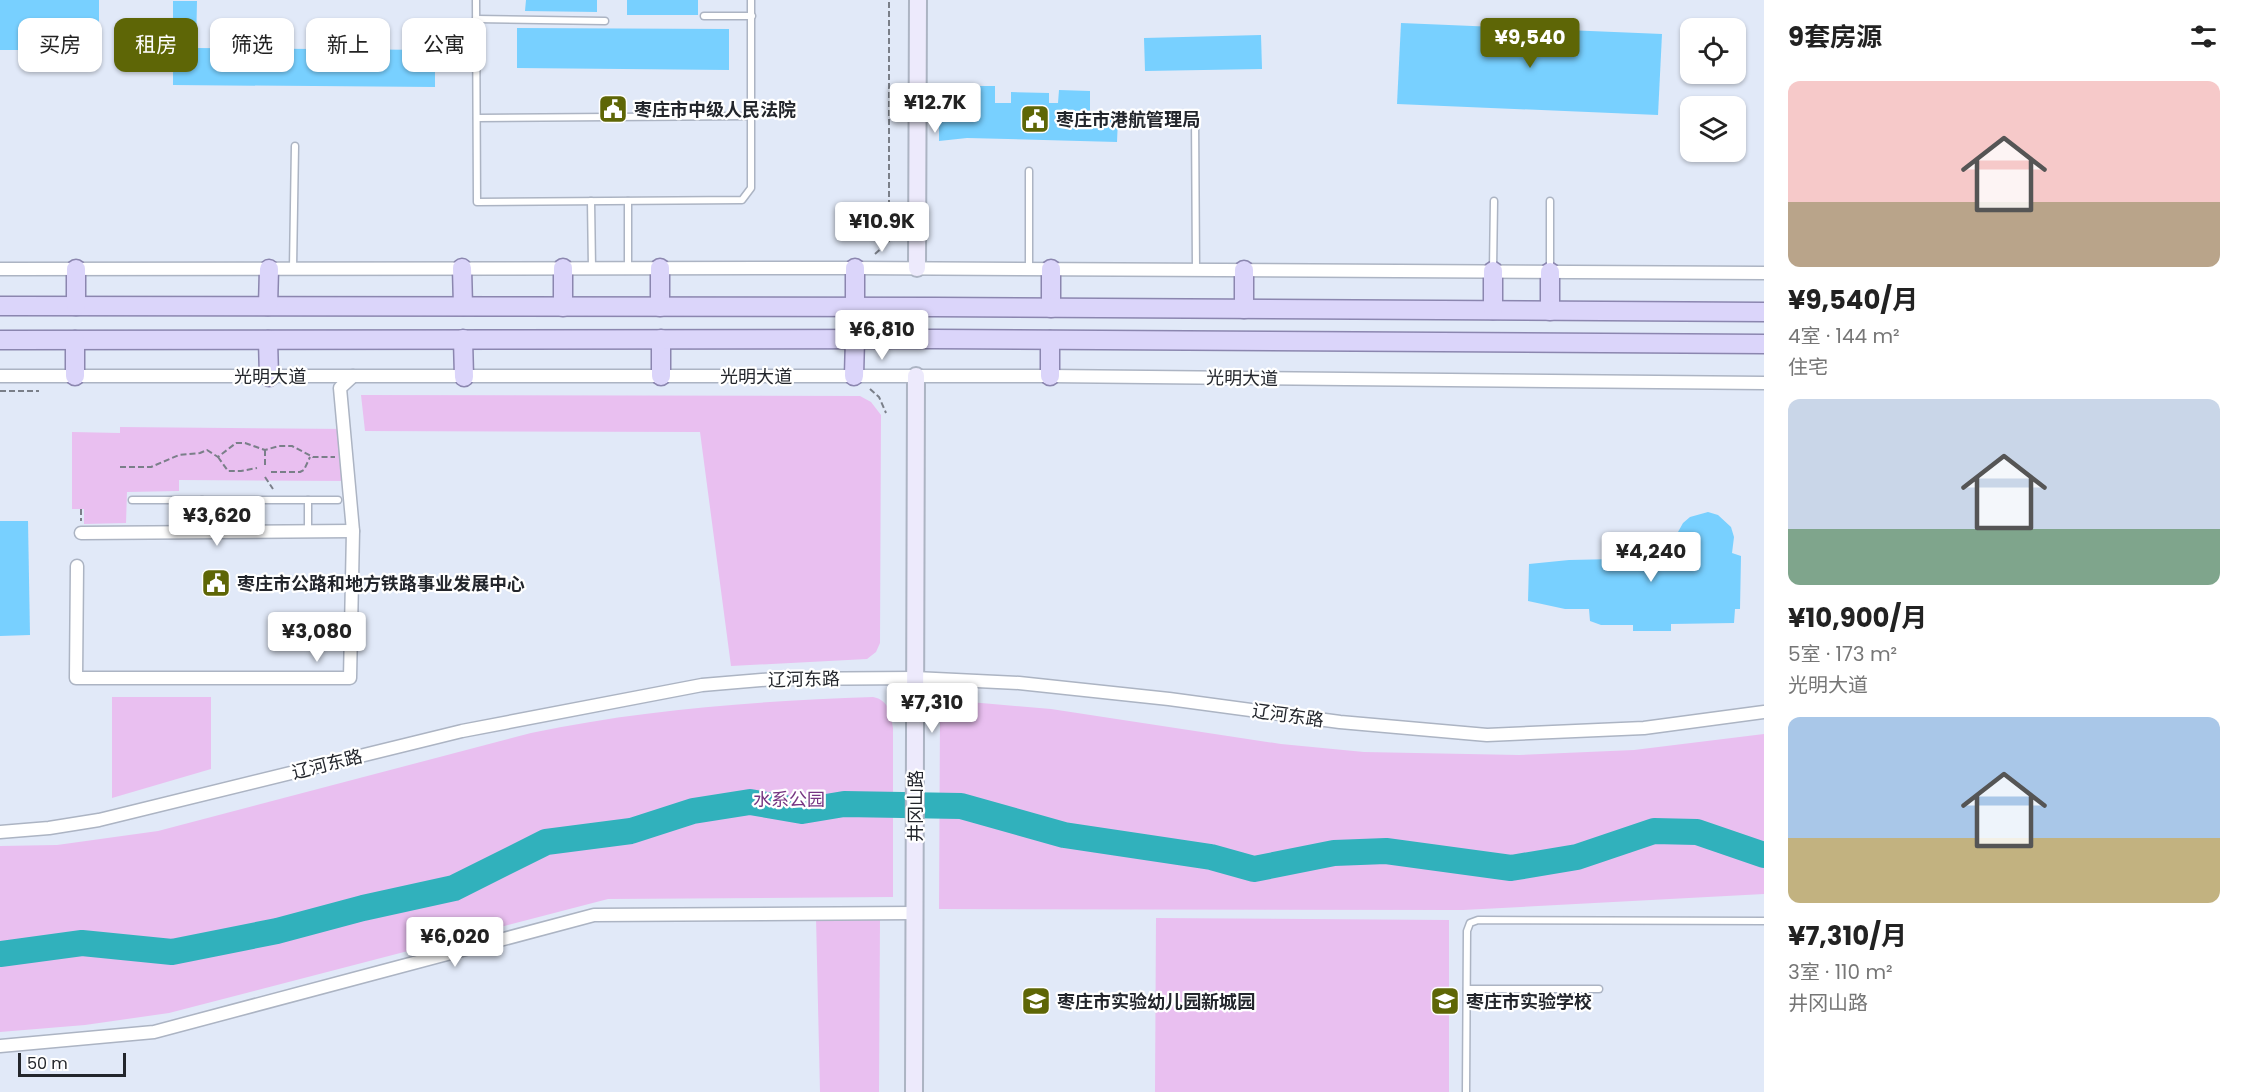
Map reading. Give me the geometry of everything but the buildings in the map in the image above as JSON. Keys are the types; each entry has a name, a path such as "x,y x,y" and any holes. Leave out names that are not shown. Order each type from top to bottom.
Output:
{"main road":[{"path":"462,268 463,306"},
{"path":"563,268 563,307"},
{"path":"660,268 660,307"},
{"path":"855,268 855,307"},
{"path":"76,269 76,306"},
{"path":"268,306 269,269"},
{"path":"1051,269 1051,308"},
{"path":"1244,270 1244,309"},
{"path":"1493,271 1493,310"},
{"path":"1550,272 1550,311"},
{"path":"0,306 855,307 1764,312"},
{"path":"463,339 464,377"},
{"path":"661,339 661,376"},
{"path":"855,339 861,382"},
{"name":"光明大道","path":"0,340 855,339 1764,344"},
{"path":"75,340 75,375"},
{"path":"268,340 269,377"},
{"path":"1050,340 1050,376"}],"street":[{"path":"917,268 918,0"},
{"path":"0,269 917,268 1764,273"},
{"name":"光明大道","path":"0,375 661,376 861,382 916,376 1050,376 1764,383"},
{"path":"77,566 76,678 350,678 353,531 340,388 353,376"},
{"name":"井冈山路","path":"914,1092 916,376"},
{"path":"81,533 353,531"},
{"name":"辽河东路","path":"0,832 49,828 99,820 462,731 702,685 774,679 915,678 1019,683 1169,699 1340,722 1487,735 1644,728 1764,712"},
{"path":"0,1046 154,1032 594,915 914,914"}],"lane":[{"path":"476,0 476,18"},
{"path":"477,72 477,202 742,200 751,188 752,0"},
{"path":"704,16 752,16"},
{"path":"486,19 605,21"},
{"path":"477,118 751,116"},
{"path":"1195,116 1196,269"},
{"path":"293,269 295,146"},
{"path":"1029,171 1029,269"},
{"path":"591,201 592,268"},
{"path":"628,201 628,268"},
{"path":"1493,271 1494,201"},
{"path":"1550,201 1550,272"},
{"path":"132,500 338,500"},
{"path":"202,500 202,532"},
{"path":"308,500 308,531"},
{"path":"1466,1092 1467,931 1470,923 1478,920 1764,921"},
{"path":"1467,989 1599,989"}],"path":[{"path":"876,254 889,242 889,0"},
{"path":"861,382 879,397 886,413"},
{"path":"218,457 236,442 245,442 265,450 279,446 292,446 310,456 335,457 341,463"},
{"path":"120,467 151,467 179,455 207,450 218,457 228,471 257,468"},
{"path":"265,450 265,465"},
{"path":"271,472 300,472 304,470 310,456"},
{"path":"264,477 273,489"}],"green space":[{"path":"361,395 860,396 871,402 881,415 880,643 876,652 867,659 731,666 700,432 365,431"},
{"path":"120,427 349,429 346,481 179,480 179,491 127,492 126,523 84,524 84,509 72,509 72,432 120,433"},
{"path":"112,697 211,697 211,769 112,798"},
{"name":"水系公园","path":"873,697 886,704 893,728 893,897 608,899 169,1013 85,1025 0,1032 0,846 57,845 158,831 531,733 573,725 701,708"},
{"path":"947,700 1051,709 1281,744 1364,752 1519,755 1634,750 1764,734 1764,894 1463,910 939,909 940,715 941,706"},
{"path":"816,917 880,917 879,1092 820,1092"},
{"path":"1156,918 1449,920 1449,1092 1155,1092"}],"waterway":[{"path":"0,954 82,943 172,952 277,931 363,908 454,888 546,842 631,831 693,811 750,802 802,811 844,804 961,806 1064,835 1211,857 1254,869 1334,853 1386,851 1511,868 1577,857 1654,831 1697,832 1764,855"}],"place":[{"name":"枣庄市中级人民法院","path":"613,109"},
{"name":"枣庄市港航管理局","path":"1035,119"},
{"name":"枣庄市公路和地方铁路事业发展中心","path":"216,583"},
{"name":"枣庄市实验幼儿园新城园","path":"1036,1001"},
{"name":"枣庄市实验学校","path":"1445,1001"}]}
